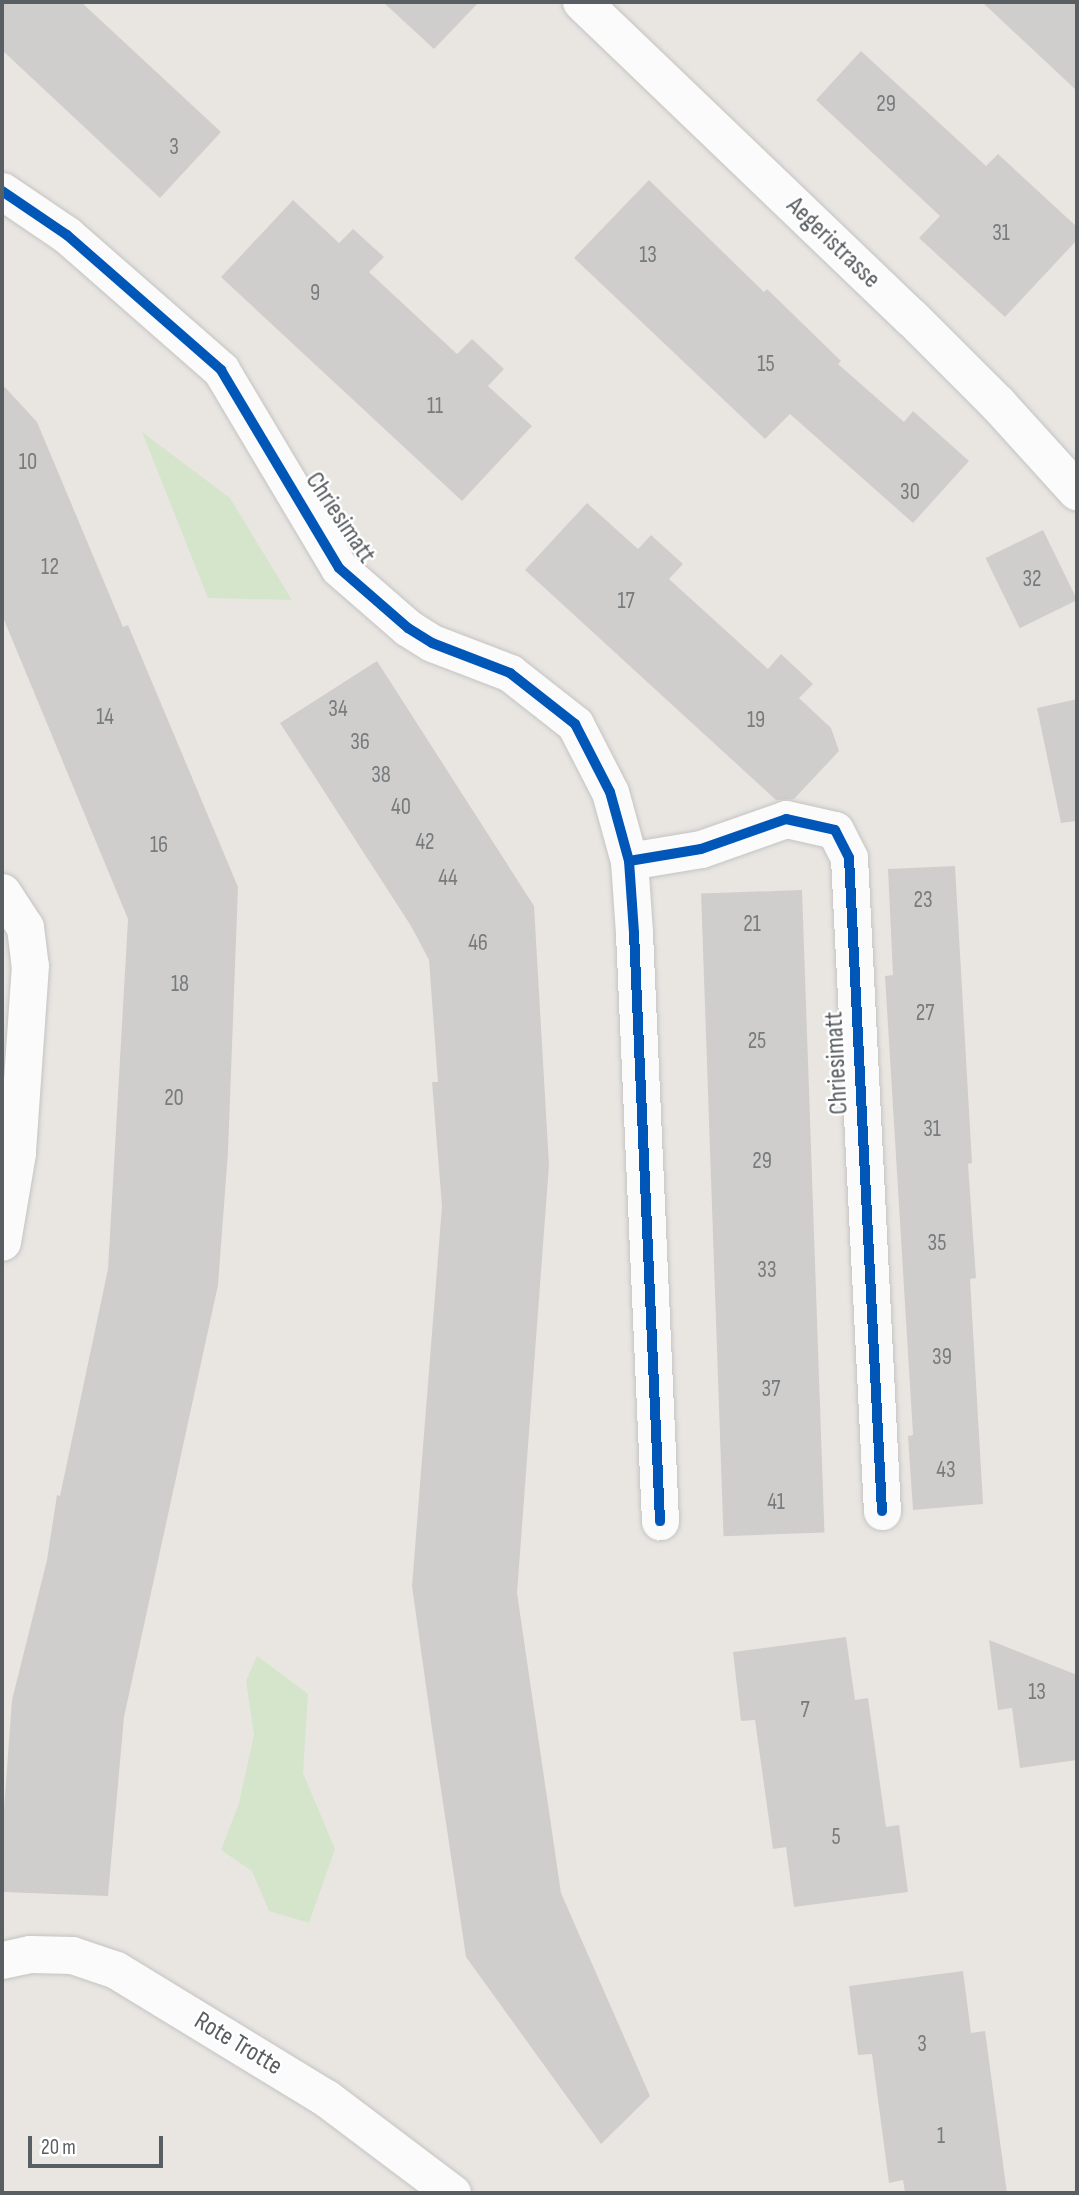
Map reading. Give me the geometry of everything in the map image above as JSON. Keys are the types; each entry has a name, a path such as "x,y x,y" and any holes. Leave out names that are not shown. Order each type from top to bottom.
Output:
{"street":[{"name":"Aegeristrasse","path":"582,2 912,318 998,404 1077,491"},
{"name":"Chriesimatt","path":"2,191 67,235 221,370 340,568 408,628 432,643 510,673 575,724 610,792 629,861 660,1521"},
{"name":"Chriesimatt","path":"629,861 701,849 786,819 835,830 849,858 882,1511"},
{"path":"2,892 25,927 30,965 18,1140 2,1242"},
{"name":"Rote Trotte","path":"2,1960 30,1954 72,1955 116,1970 326,2098 452,2193"}],"green space":[{"path":"142,432 230,498 292,600 208,598"},
{"path":"257,1656 308,1694 303,1773 335,1849 309,1923 269,1911 252,1871 221,1850 239,1803 254,1735 246,1681"}],"building":[{"path":"2,2 81,2 221,132 160,198 2,50"},
{"path":"383,2 479,2 434,49"},
{"path":"982,2 1077,2 1077,91"},
{"path":"861,51 986,166 998,154 1077,227 1077,240 1005,317 919,238 940,216 816,100"},
{"path":"649,180 764,292 767,289 841,361 838,364 904,422 913,411 969,461 913,523 790,414 765,439 574,258"},
{"path":"293,200 339,243 353,229 384,257 369,272 457,354 472,339 504,369 488,386 532,426 462,501 221,277"},
{"path":"2,384 37,422 123,627 128,625 238,887 228,1152 218,1285 124,1717 108,1896 2,1892 2,1837 12,1700 47,1560 57,1495 60,1496 108,1269 128,919 2,615"},
{"path":"587,503 638,549 651,535 683,564 669,579 768,669 781,654 813,684 799,698 831,728 839,751 794,799 776,800 525,570"},
{"path":"1043,530 1077,600 1020,628 985,558"},
{"path":"377,661 534,906 549,1165 517,1593 561,1893 650,2096 601,2144 466,1957 412,1586 442,1206 432,1082 438,1082 429,960 411,926 280,723"},
{"path":"1077,699 1077,821 1061,823 1037,708"},
{"path":"955,866 972,1163 968,1164 976,1278 970,1279 983,1504 913,1510 908,1436 913,1435 885,976 893,975 888,869"},
{"path":"802,890 824,1533 724,1536 701,894"},
{"path":"846,1637 855,1700 868,1698 886,1827 899,1825 908,1892 794,1907 786,1847 773,1849 755,1720 741,1721 733,1652"},
{"path":"989,1640 1077,1675 1077,1760 1020,1768 1012,1708 998,1710"},
{"path":"963,1971 971,2033 985,2031 1007,2193 905,2193 903,2180 889,2183 872,2054 858,2055 849,1986"}],"cycle path":[{"path":"2,191 67,235 221,370 339,568 408,628 432,643 510,673 575,724 610,792 629,861 634,933 660,1521"},
{"path":"629,861 701,849 786,819 835,830 849,858 882,1511"}]}
